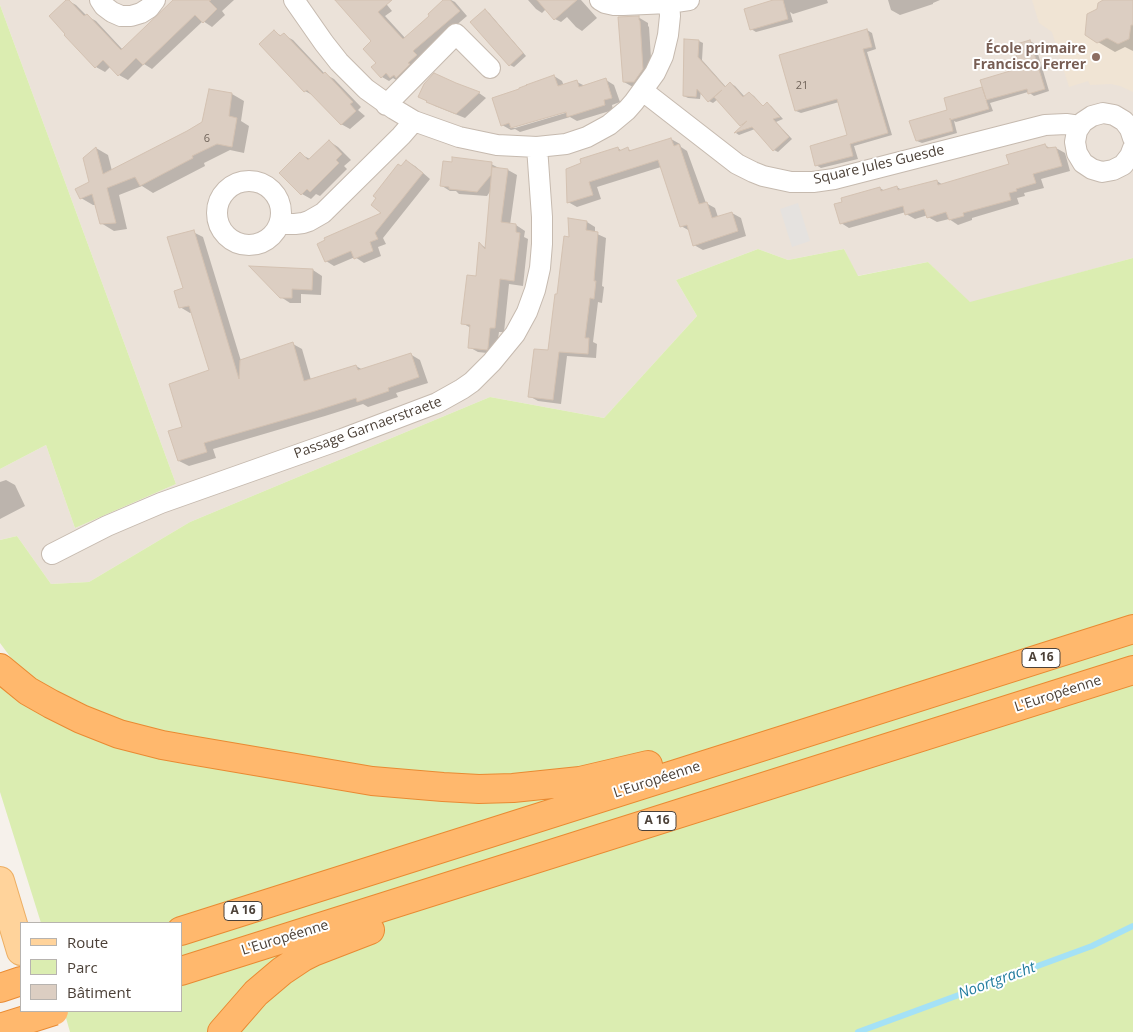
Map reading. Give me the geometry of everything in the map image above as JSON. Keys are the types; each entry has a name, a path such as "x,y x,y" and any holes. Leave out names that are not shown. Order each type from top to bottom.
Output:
{"highway":[{"name":"L'Européenne","path":"182,931 1133,629"},
{"path":"0,668 28,690 51,704 95,725 132,738 182,749 372,781 424,786 496,789 580,781 825,726"},
{"name":"L'Européenne","path":"182,971 1133,670"},
{"path":"222,1032 265,985 288,967 313,952 354,935 437,906 582,844"},
{"path":"182,924 305,892"},
{"path":"0,972 20,966"},
{"path":"0,988 20,981"},
{"path":"0,1028 51,1012"}],"main road":[{"path":"0,881 20,948"},
{"path":"39,1012 46,1032"}],"street":[{"path":"100,0 104,6 121,16 141,13 149,8 155,0"},
{"path":"294,0 339,62 366,89 386,104 414,120 444,132 472,140 503,146 537,147 566,144 587,138 609,125 627,110 643,91 663,56 668,35 669,1"},
{"path":"600,0 605,3 623,5 689,0"},
{"path":"386,104 456,34 490,68"},
{"name":"Square Jules Guesde","path":"643,91 737,164 763,176 791,182 834,179 1045,125 1066,124 1080,126"},
{"path":"1133,138 1128,125 1124,121 1114,115 1103,113 1092,116 1083,122 1075,137 1076,153 1083,163 1092,169 1102,172 1119,168 1127,161 1133,148"},
{"path":"279,224 303,223 323,213 401,136 414,120"},
{"name":"Passage Garnaerstraete","path":"52,554 107,526 161,503 437,403 472,382 497,357 515,334 536,290 540,273 542,244 537,147"}],"shaded area":[{"path":"0,0 1133,0 1133,258 970,303 928,262 857,276 844,249 788,260 758,249 676,280 697,316 604,418 490,397 190,522 89,582 51,584 17,536 0,540 0,469 46,445 75,528 176,484 0,5"},
{"name":"École primaire Francisco Ferrer","path":"1032,0 1133,0 1133,92 1111,84 1090,85 1088,81 1069,87 1052,32 1039,23"},
{"path":"798,203 810,241 792,247 780,209"}],"green space":[{"path":"0,5 176,484 75,528 46,445 0,469"},
{"path":"758,249 788,260 844,249 858,276 928,262 970,302 1133,258 1133,1032 70,1032 64,1012 182,1012 182,922 41,922 0,792 0,658 17,666 0,643 0,540 17,536 51,584 89,582 190,522 490,397 604,418 697,316 676,280"}],"building":[{"path":"66,0 69,0 84,16 87,14 121,50 173,0 211,0 209,1 217,9 203,23 195,15 143,65 136,58 118,76 103,60 95,68 49,16"},
{"path":"335,0 392,0 378,12 403,39 429,16 428,14 443,0 450,0 460,11 413,51 417,55 396,78 394,75 390,78 386,73 381,78 371,67 376,63 363,49 371,41"},
{"path":"537,0 577,0 554,20"},
{"path":"773,0 783,0 788,19 750,30 744,9"},
{"path":"1103,0 1133,0 1133,25 1131,25 1129,39 1118,44 1107,38 1097,43 1085,35 1087,14 1097,9 1098,3"},
{"path":"485,9 523,53 509,66 470,22"},
{"path":"639,16 643,69 634,82 623,82 618,17"},
{"path":"867,29 872,47 863,49 888,133 850,144 853,156 815,166 810,146 847,135 837,99 795,111 779,55"},
{"path":"274,30 280,36 284,33 353,102 350,104 356,111 341,125 307,90 304,92 259,44"},
{"path":"684,39 699,40 698,57 725,87 730,82 743,97 749,92 763,106 767,102 780,117 773,119 789,137 773,151 752,127 734,133 747,121 740,126 714,97 722,90 708,102 697,89 696,97 683,96"},
{"path":"1030,40 1045,89 1028,94 1027,89 986,100 989,109 950,120 953,131 916,141 909,121 947,110 944,98 982,87 986,99 980,80 1020,68 1013,45"},
{"path":"434,73 480,92 456,114 426,102 418,97 424,84"},
{"path":"554,75 558,86 577,80 579,87 606,78 612,98 604,100 605,105 567,117 566,112 511,128 509,123 501,126 492,98"},
{"path":"209,89 232,93 229,116 237,118 232,147 217,144 140,186 135,177 107,188 116,223 100,224 92,194 80,199 75,189 89,182 83,158 96,147 103,174 187,131 202,122"},
{"path":"671,138 674,146 679,144 699,204 707,202 712,218 732,212 738,231 693,246 687,225 680,227 658,160 589,182 593,195 567,203 566,169 581,163 580,159 618,147 619,151 628,147 629,151"},
{"path":"329,140 342,154 336,160 339,163 310,192 307,189 301,195 279,173 300,152 308,160"},
{"path":"1045,144 1047,148 1056,147 1062,166 1033,174 1036,183 1009,193 1011,200 963,213 964,216 949,220 946,212 927,218 924,209 905,215 903,206 840,224 834,204 842,202 841,198 880,187 881,191 897,186 898,190 937,180 938,185 1009,164 1006,155"},
{"path":"452,157 492,162 491,175 477,192 449,189 449,187 440,186 443,161 452,162"},
{"path":"406,160 423,173 375,233 378,239 370,242 373,251 354,259 351,251 325,262 317,244 325,240 324,238 381,213 371,205 376,198 373,196 398,164 401,166"},
{"path":"492,167 508,169 501,222 516,224 516,232 520,233 514,281 500,279 495,328 490,328 487,350 468,348 470,325 461,324 467,275 476,276 479,242 485,249"},
{"path":"568,218 587,221 586,230 598,232 594,299 590,298 585,338 589,338 588,354 559,352 553,400 528,397 534,349 548,350 564,236 569,237"},
{"path":"194,230 239,379 240,360 293,342 304,381 356,365 358,370 411,353 419,377 388,388 389,391 357,402 356,398 204,443 207,452 178,461 168,431 182,427 169,384 209,370 189,306 179,308 174,291 183,288 167,237"},
{"path":"249,266 313,269 312,290 292,289 292,298 280,298"}],"waterway":[{"name":"Noortgracht","path":"858,1032 1092,946 1133,926"}],"place":[{"name":"École primaire Francisco Ferrer","path":"1096,57"}]}
